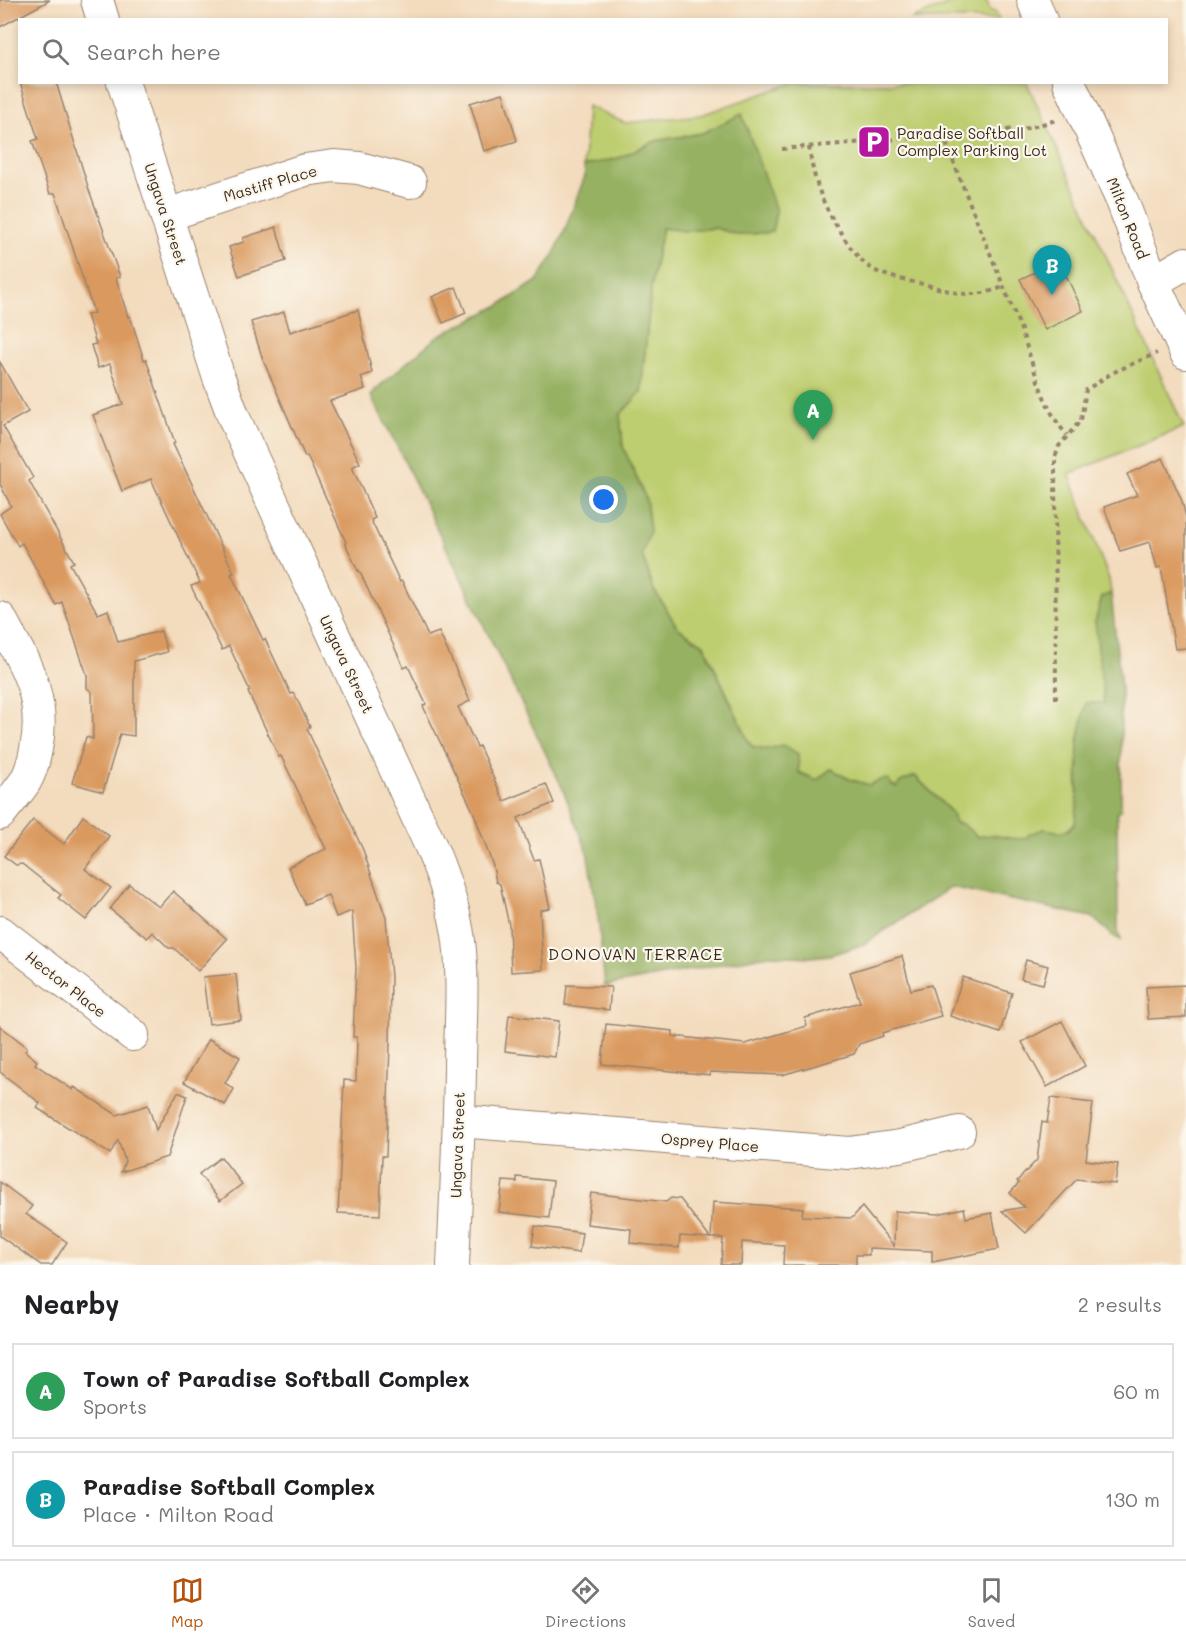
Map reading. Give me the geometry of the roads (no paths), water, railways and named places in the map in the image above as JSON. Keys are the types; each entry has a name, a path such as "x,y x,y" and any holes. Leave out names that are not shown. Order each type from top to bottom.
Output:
{"street":[{"path":"96,0 102,18"},
{"path":"1033,0 1040,18"},
{"name":"Ungava Street","path":"124,84 234,418 444,877 458,940 461,974 459,1121 453,1265"},
{"name":"Milton Road","path":"1075,96 1123,203 1153,282 1183,348"},
{"name":"Mastiff Place","path":"167,215 305,170 334,166 359,168 410,182"},
{"path":"1153,282 1186,263"},
{"path":"0,618 28,668 39,704 40,722 34,760 26,780 0,814"},
{"name":"Hector Place","path":"0,932 133,1035"},
{"name":"Osprey Place","path":"459,1121 849,1153 900,1146 959,1132"}],"place":[{"name":"Paradise Softball Complex Parking Lot","path":"874,142"},
{"name":"Paradise Softball Complex","path":"1052,295"},
{"name":"Town of Paradise Softball Complex","path":"813,440"}],"district":[{"name":"DONOVAN TERRACE","path":"636,953"}]}
